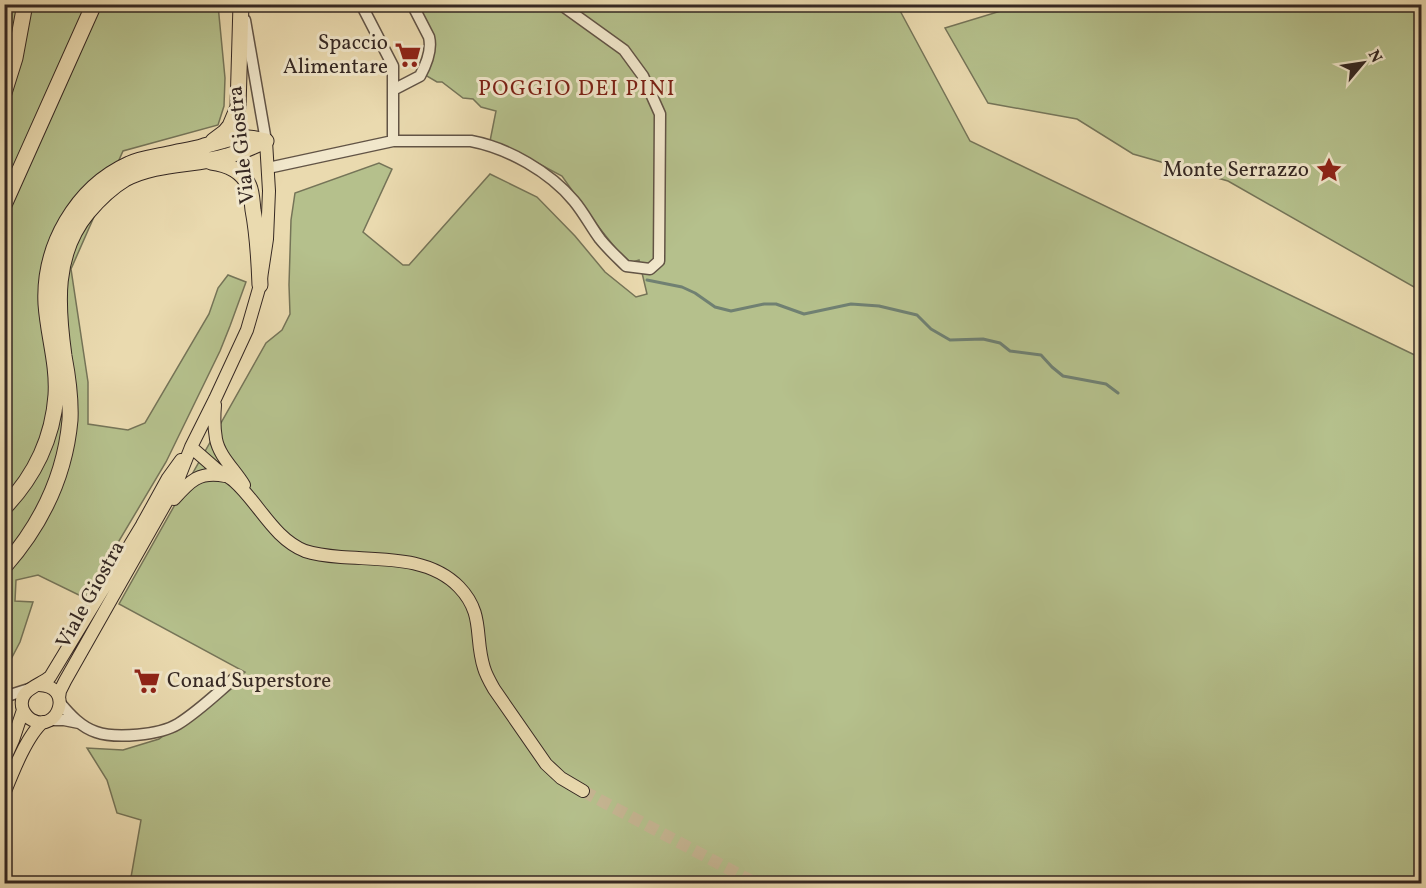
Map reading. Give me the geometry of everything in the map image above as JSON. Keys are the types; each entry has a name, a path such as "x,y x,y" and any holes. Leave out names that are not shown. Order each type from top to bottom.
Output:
{"highway":[{"path":"4,93 15,58 26,4"},
{"path":"4,205 94,4"},
{"path":"203,154 225,132 238,107 242,4"},
{"path":"4,567 25,542 42,515 64,456 70,420 70,393 46,303 48,270 62,229 71,213 102,180 128,164 149,157 203,154 227,157 266,141"},
{"path":"203,154 233,168 249,186 259,243 260,285"},
{"path":"4,508 21,489 45,446 53,419 56,339"}],"main road":[{"name":"Viale Giostra","path":"60,701 65,681 176,485 191,447 247,330 260,285 269,215 266,141"},
{"path":"215,399 214,423 218,446 255,504"},
{"name":"Viale Giostra","path":"34,687 50,677 168,478 191,447"},
{"path":"191,447 213,450 225,459"},
{"path":"191,447 233,481 277,532 304,550 326,556 416,564 435,569 451,580 465,594 474,612 482,662 494,689 546,765 561,778 583,791"},
{"path":"149,531 175,498 197,477 213,474 225,476"},
{"path":"4,794 25,747 38,727 56,715 60,701 54,690 45,685 34,687 23,697 23,709 6,755"},
{"path":"23,709 32,720 47,721"}],"street":[{"name":"Viale Giostra","path":"242,4 266,141"},
{"path":"361,4 393,66 393,141"},
{"path":"393,90 420,76 428,52 429,37 412,4"},
{"path":"268,168 393,141 480,143 508,154 550,177 576,203 601,241 626,266 650,269 659,261 660,114 643,76 624,50 560,4"},
{"path":"60,701 80,723 96,732 111,735 138,734 165,730 177,724 236,677"},
{"path":"4,698 34,687"},
{"path":"4,698 18,703 23,709"},
{"path":"47,721 64,720 80,723"}],"green space":[{"path":"1024,4 1421,5 1421,291 1228,181 1133,154 1077,119 988,103 945,28"},
{"path":"4,5 218,5 225,78 224,106 218,125 123,151 71,269 88,382 88,424 128,430 145,423 209,314 218,288 228,275 246,282 220,351 166,462 85,598 38,575 16,580 15,601 33,602 20,642 8,665 4,664"},
{"path":"415,5 903,5 898,7 970,141 1421,358 1421,883 130,883 141,820 117,813 107,780 87,748 123,750 159,739 245,672 119,604 266,343 282,330 290,314 291,220 295,193 379,163 392,169 363,232 403,265 409,265 490,174 537,197 575,236 605,272 636,297 647,294 639,260 633,262 627,260 617,250 562,176 490,141 496,111 481,107 473,99 463,98 442,82 437,82 425,75 432,50"}],"waterway":[{"path":"647,280 682,287 715,307 731,311 764,304 776,304 804,314 851,304 879,306 917,315 931,329 950,340 983,339 1000,343 1010,351 1041,355 1063,376 1106,384 1118,393"}],"tunnel":[{"path":"583,791 757,884"}],"place":[{"name":"Spaccio Alimentare","path":"408,55"},
{"name":"Monte Serrazzo","path":"1329,170"},
{"name":"Conad Superstore","path":"147,681"}],"district":[{"name":"POGGIO DEI PINI","path":"577,89"}]}
